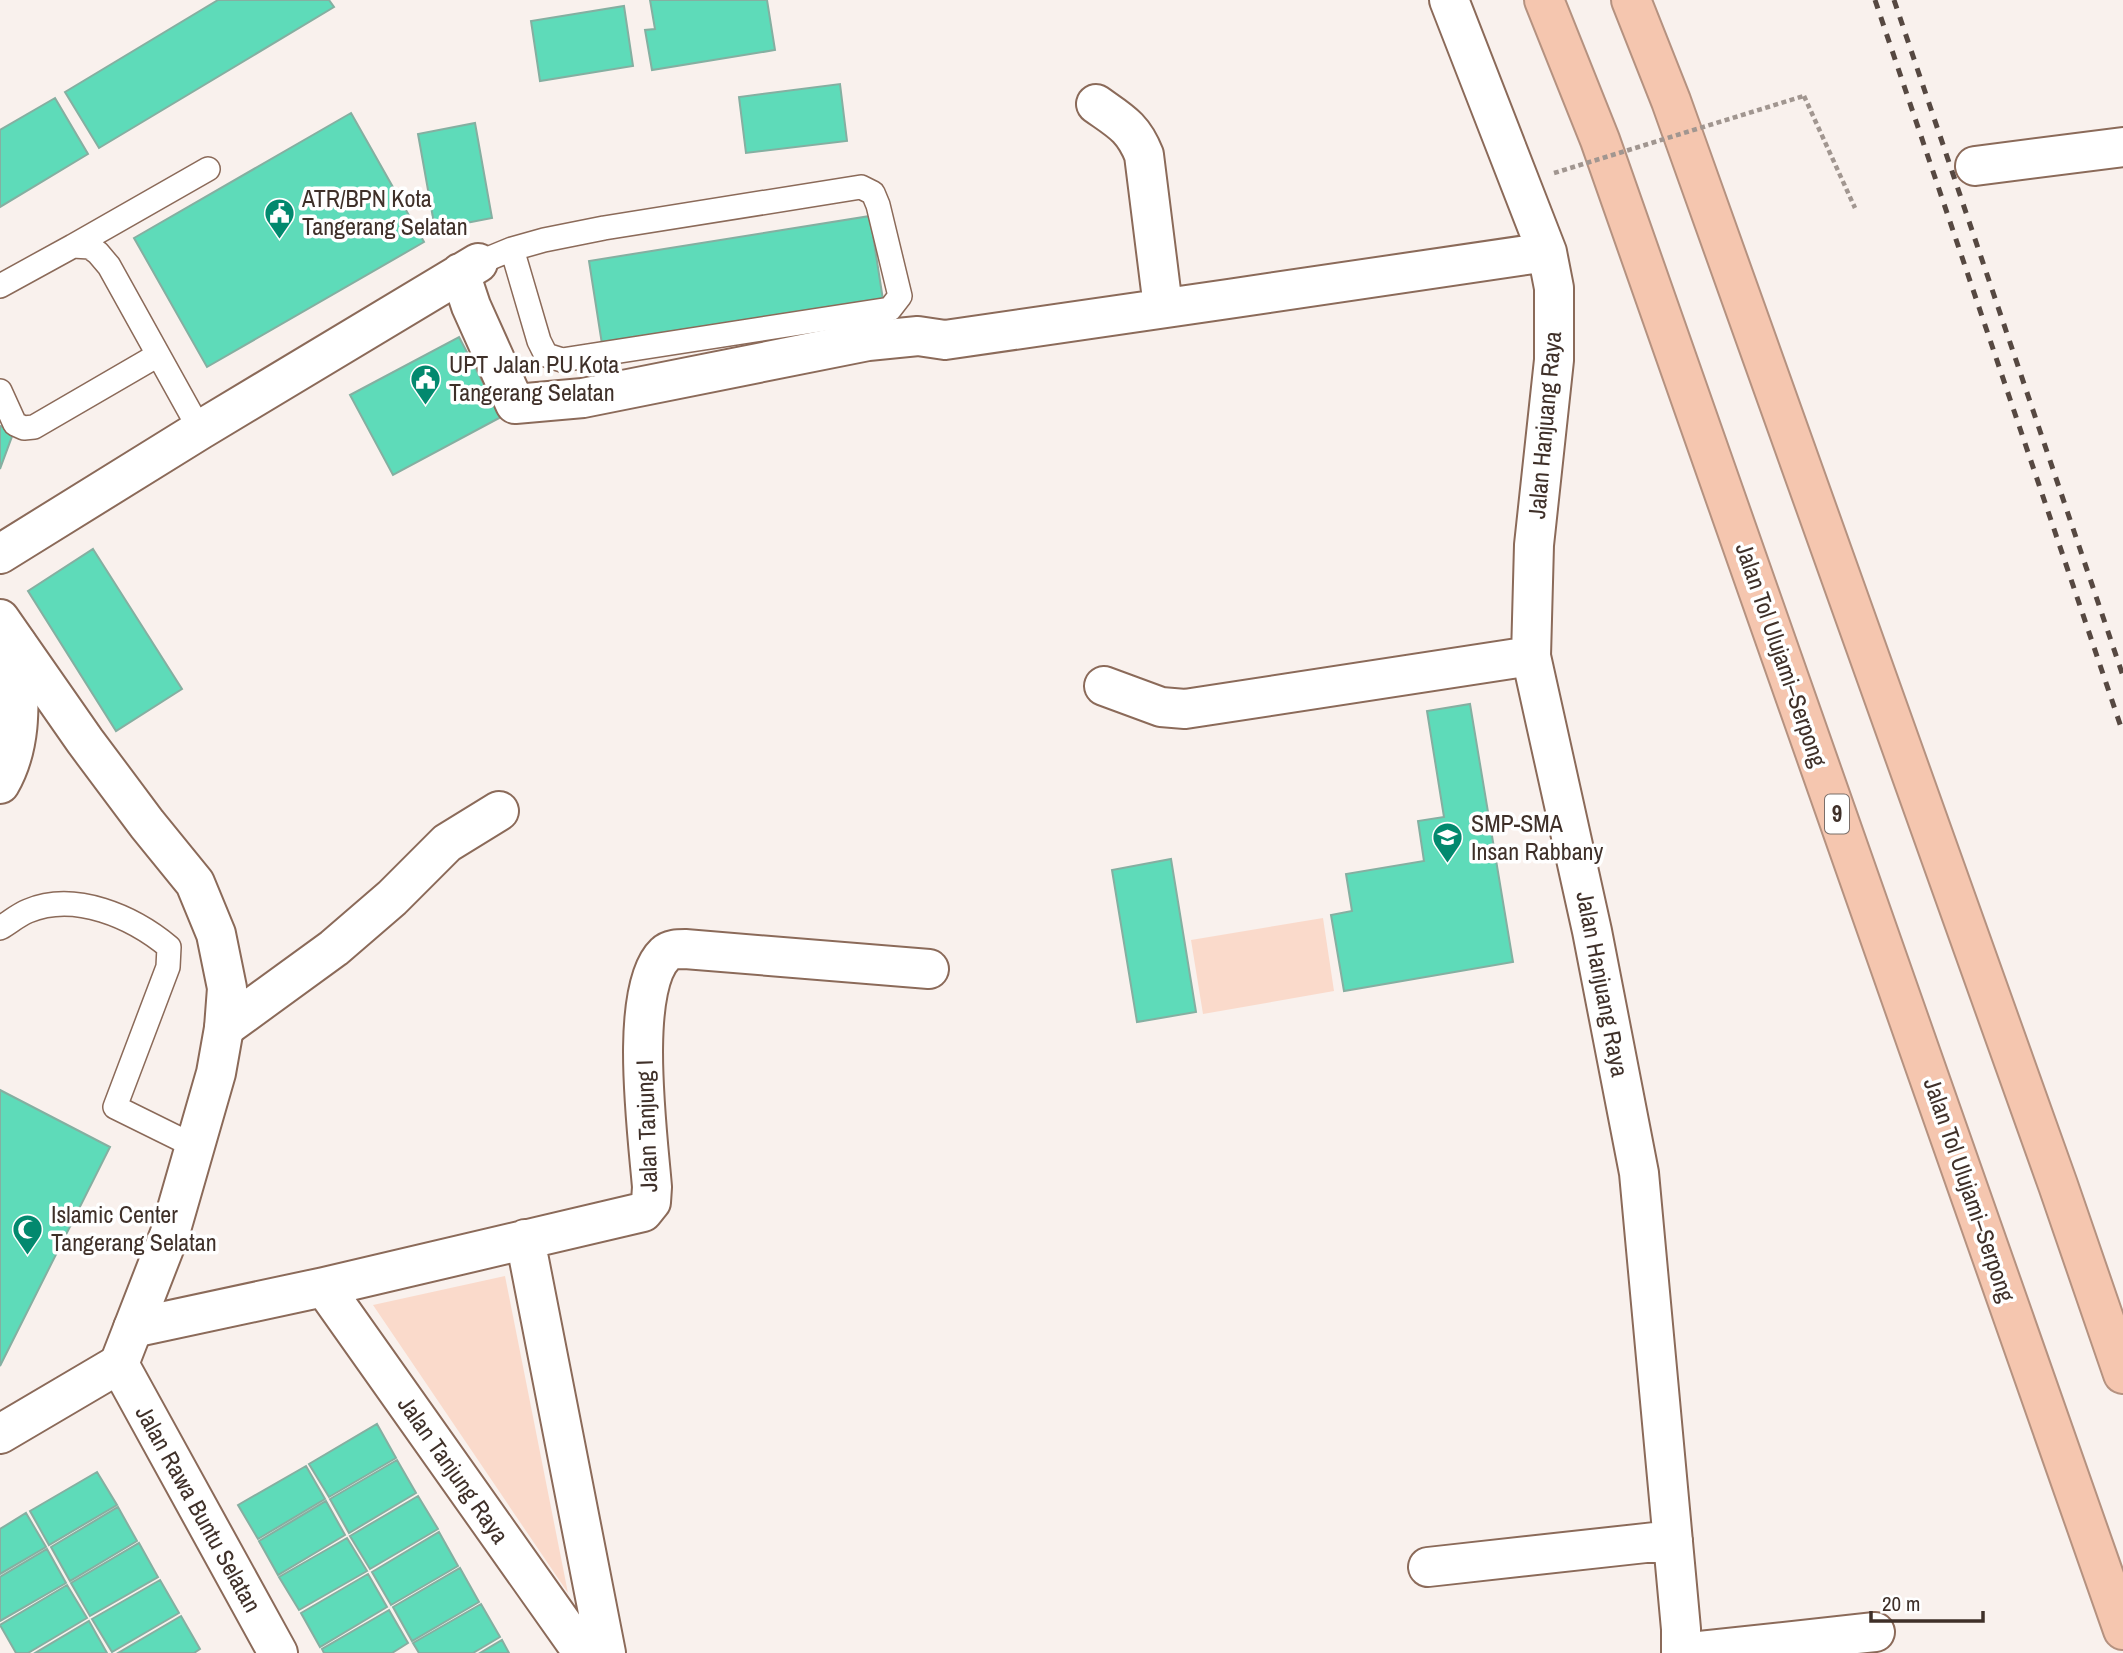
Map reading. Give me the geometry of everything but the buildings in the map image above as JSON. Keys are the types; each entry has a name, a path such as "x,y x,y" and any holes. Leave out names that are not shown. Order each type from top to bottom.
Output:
{"highway":[{"name":"Jalan Tol Ulujami–Serpong","path":"1544,0 1605,154 2123,1630"},
{"path":"1631,0 1690,153 2123,1374"}],"street":[{"name":"Jalan Hanjuang Raya","path":"1449,0 1547,252 1554,288 1554,360 1534,545 1531,656 1592,931 1639,1172 1681,1653"},
{"path":"1096,104 1130,129 1144,155 1163,307"},
{"path":"1975,166 2123,146"},
{"path":"483,261 471,306 515,404 583,398 868,341 918,337 945,340 1547,252"},
{"path":"0,554 200,430 483,261"},
{"path":"0,784 14,752 19,720 8,631"},
{"path":"0,1434 118,1364 170,1233 216,1073 224,1028 227,988 216,934 195,883 85,741 8,631"},
{"path":"1104,686 1161,707 1185,709 1531,656"},
{"path":"224,1028 334,948 392,898 447,843 499,811"},
{"name":"Jalan Tanjung I","path":"134,1328 324,1287 643,1212 651,1202 652,1187 644,1076 646,1003 649,984 666,953 685,949 929,969"},
{"path":"526,1240 606,1653"},
{"name":"Jalan Tanjung Raya","path":"324,1287 583,1653"},
{"name":"Jalan Rawa Buntu Selatan","path":"118,1364 278,1653"},
{"path":"1428,1567 1673,1540"},
{"path":"1681,1653 1875,1632"}],"lane":[{"path":"0,286 208,169"},
{"path":"861,187 873,193 878,205 900,296 890,309 562,359 546,355 483,261 544,240 604,228 861,187"},
{"path":"74,246 90,247 109,266 200,430"},
{"path":"0,391 15,424 24,428 34,427 158,355"},
{"path":"0,928 28,911 64,902 97,907 152,933 169,947 168,967 115,1107 194,1146"}],"path":[{"path":"1554,173 1804,96 1855,208"}],"shaded area":[{"path":"1323,918 1334,991 1203,1014 1191,940"},
{"path":"505,1276 568,1593 373,1305"}],"railway":[{"path":"1875,0 2123,733"},
{"path":"1894,0 2123,676"}],"place":[{"name":"ATR/BPN Kota Tangerang Selatan","path":"279,240"},
{"name":"UPT Jalan PU Kota Tangerang Selatan","path":"426,406"},
{"name":"SMP-SMA Insan Rabbany","path":"1448,865"},
{"name":"Islamic Center Tangerang Selatan","path":"28,1256"}]}
